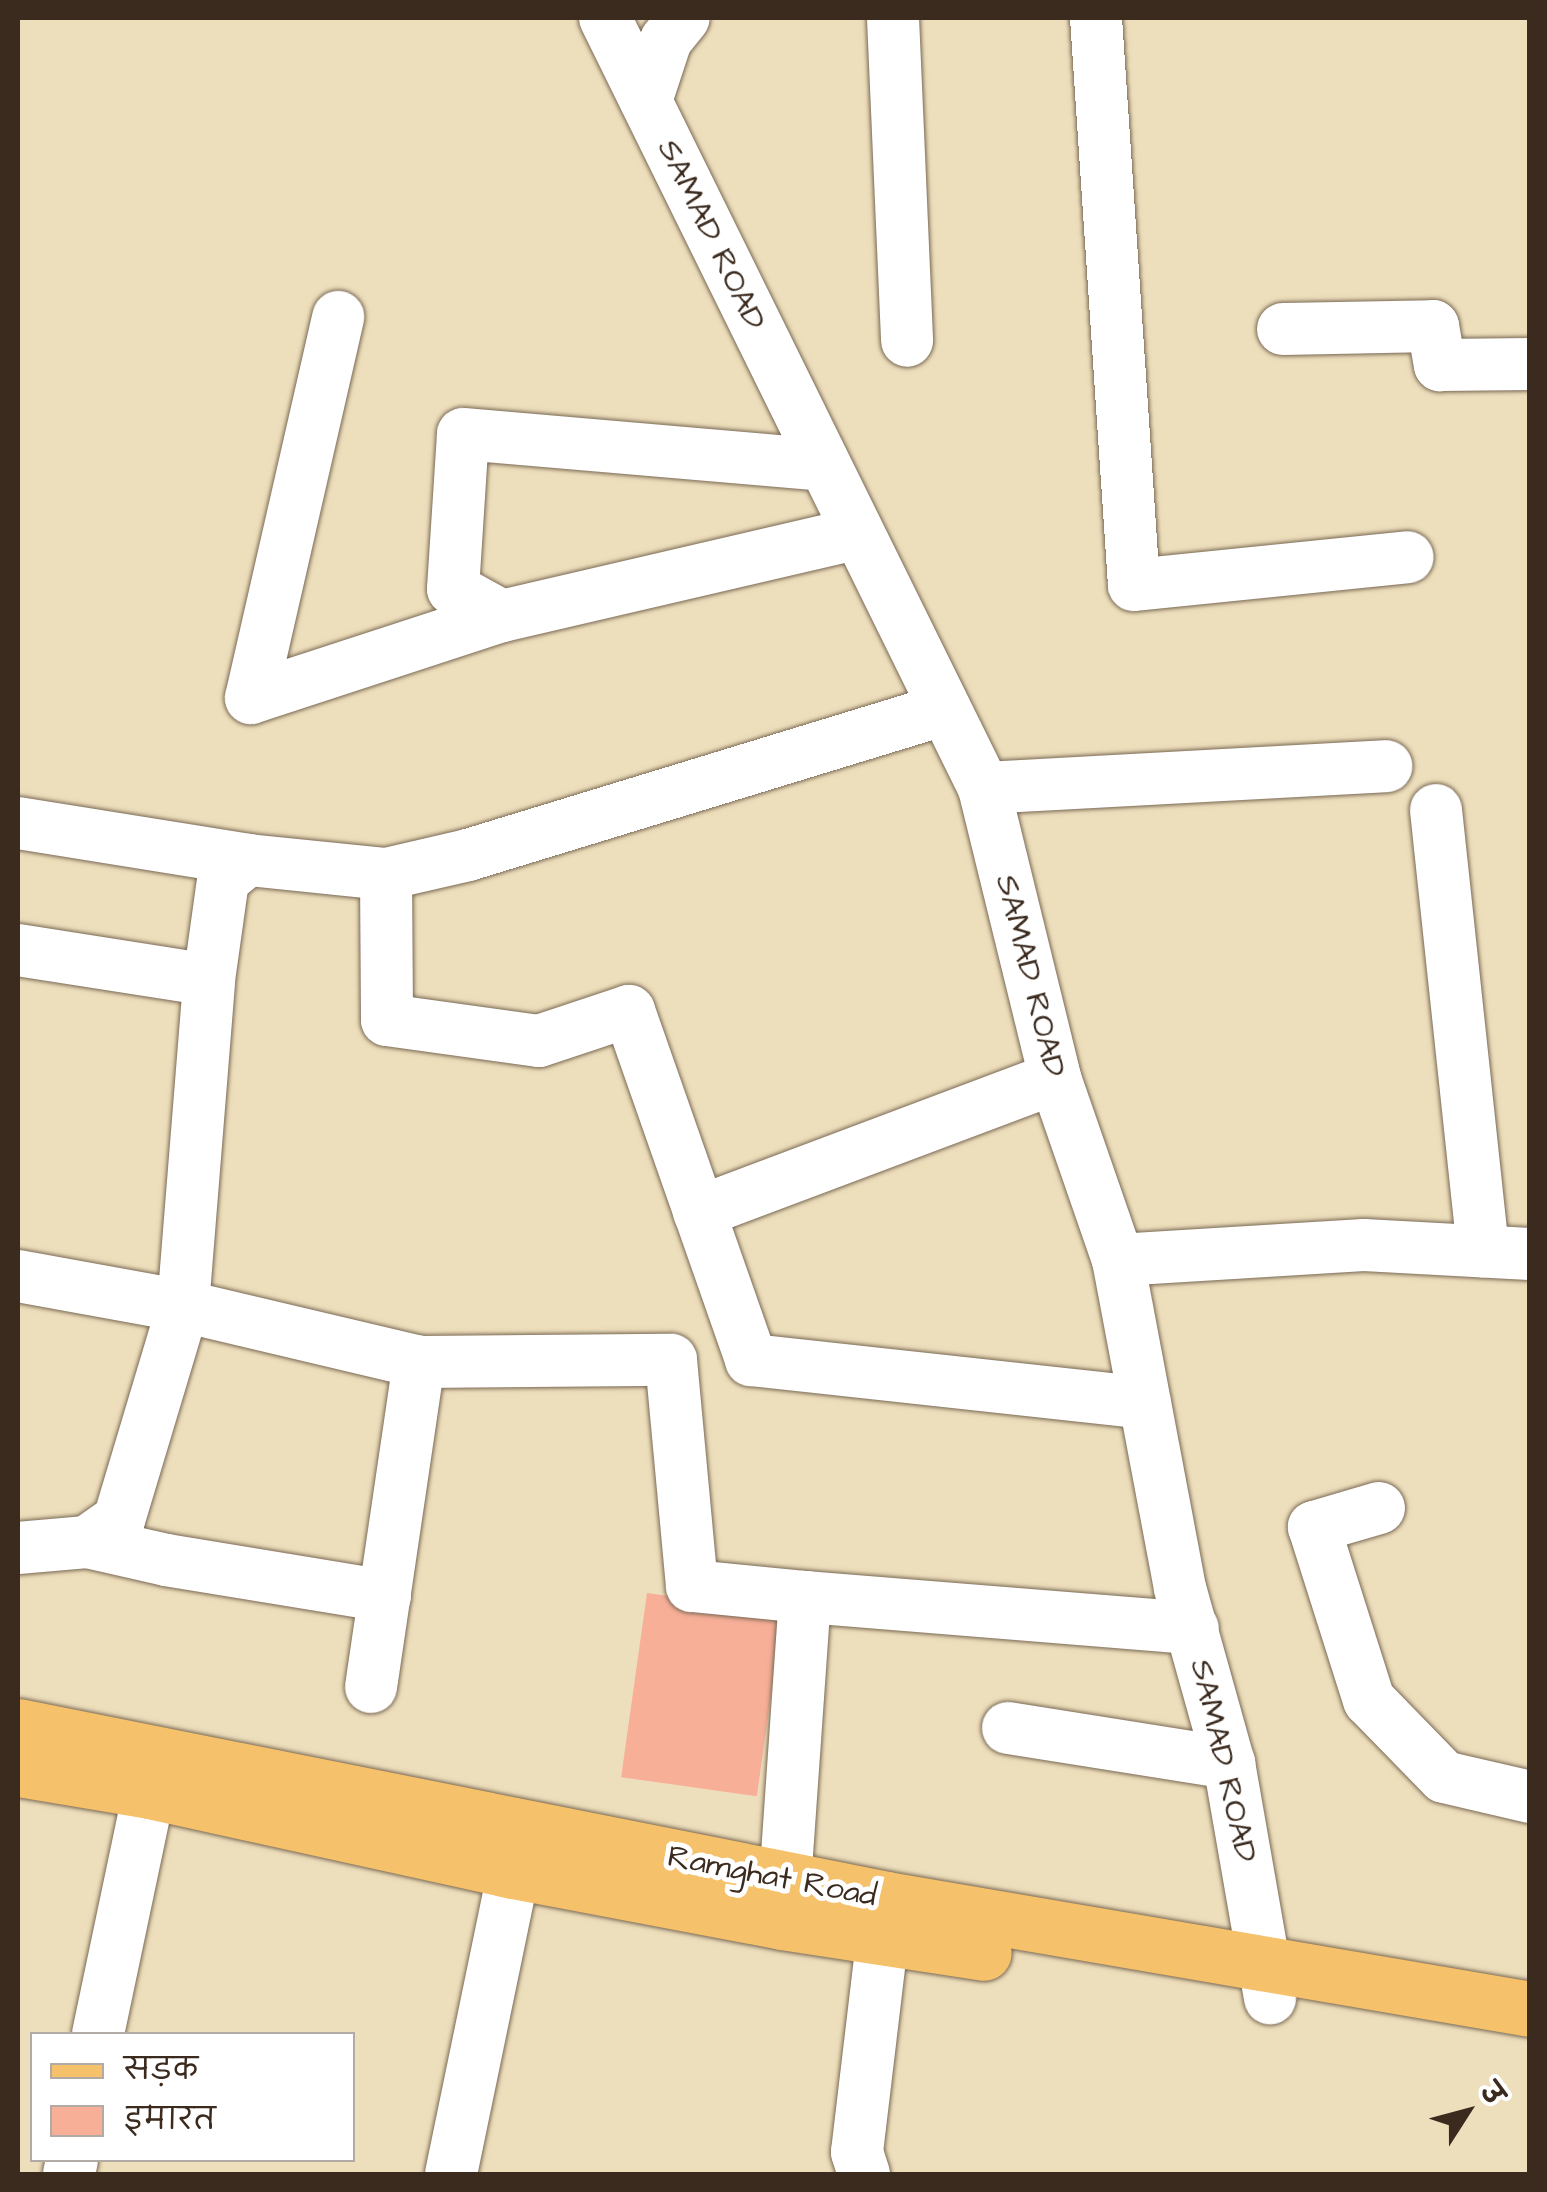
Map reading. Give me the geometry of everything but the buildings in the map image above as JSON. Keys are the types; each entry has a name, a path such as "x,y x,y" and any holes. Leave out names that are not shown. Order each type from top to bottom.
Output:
{"main road":[{"name":"Ramghat Road","path":"18,1726 518,1850 785,1880 884,1918"},
{"name":"Ramghat Road","path":"18,1770 518,1850 884,1918 1267,1980 1530,2009"},
{"name":"Ramghat Road","path":"1267,1980 1530,2045"}],"street":[{"name":"SAMAD ROAD","path":"605,18 855,534 984,788 1054,1078 1118,1260 1180,1588 1229,1762 1267,1980"},
{"path":"646,102 666,40 684,18"},
{"path":"892,18 908,341"},
{"path":"1096,18 1134,585 1408,557"},
{"path":"338,317 251,698 502,616 855,534"},
{"path":"1283,328 1433,326 1440,365 1530,364"},
{"path":"502,616 453,589 463,434 824,465"},
{"path":"18,823 248,860 386,874 468,855 943,710"},
{"path":"984,788 1386,766"},
{"path":"1118,1260 1364,1245 1506,1253 1436,810"},
{"path":"88,1542 119,1520 183,1306 208,980 224,880 248,860"},
{"path":"386,874 386,1020 540,1040 629,1011 751,1360 1145,1404"},
{"path":"18,950 208,980"},
{"path":"699,1212 1054,1078"},
{"path":"18,1276 183,1306 419,1362 671,1360 692,1586 1193,1628"},
{"path":"372,1687 419,1362"},
{"path":"1379,1508 1314,1527 1370,1700 1444,1777 1530,1797"},
{"path":"18,1548 88,1542 166,1560 385,1596"},
{"path":"785,1880 806,1597"},
{"path":"1008,1728 1229,1762"},
{"path":"98,2032 149,1791"},
{"path":"451,2174 518,1850"},
{"path":"859,2167 884,1918"}]}
